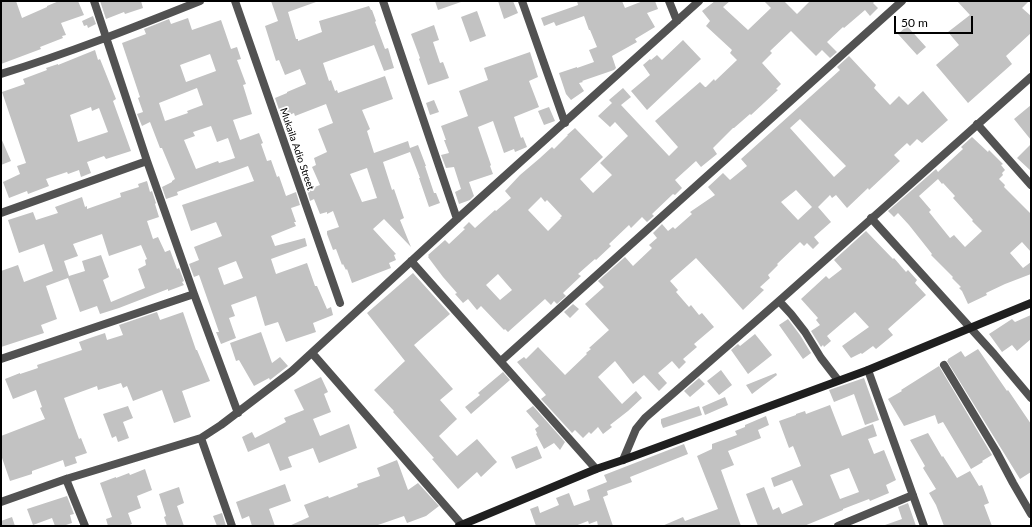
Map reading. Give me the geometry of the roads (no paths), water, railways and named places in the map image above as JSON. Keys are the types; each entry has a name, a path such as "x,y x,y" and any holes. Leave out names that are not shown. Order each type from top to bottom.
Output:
{"street":[{"path":"94,1 147,160 238,413"},
{"path":"1,74 107,38 200,1"},
{"name":"Mukaila Adio Street","path":"236,1 340,304"},
{"path":"383,1 457,219"},
{"path":"522,1 565,123"},
{"path":"669,1 677,21"},
{"path":"1,502 66,479 201,438 238,413 292,371 457,219 700,1"},
{"path":"501,361 902,1"},
{"path":"623,460 636,429 646,418 1031,76"},
{"path":"977,124 1031,185"},
{"path":"1,212 147,160"},
{"path":"871,218 994,354 1031,398"},
{"path":"411,262 596,469"},
{"path":"1,359 194,294"},
{"path":"779,301 805,332 821,358 838,380"},
{"path":"312,353 460,525 596,469 868,370 1031,303"},
{"path":"944,365 996,451 1031,514"},
{"path":"868,370 924,526"},
{"path":"201,438 232,526"},
{"path":"66,479 85,526"},
{"path":"838,526 913,495"}]}
